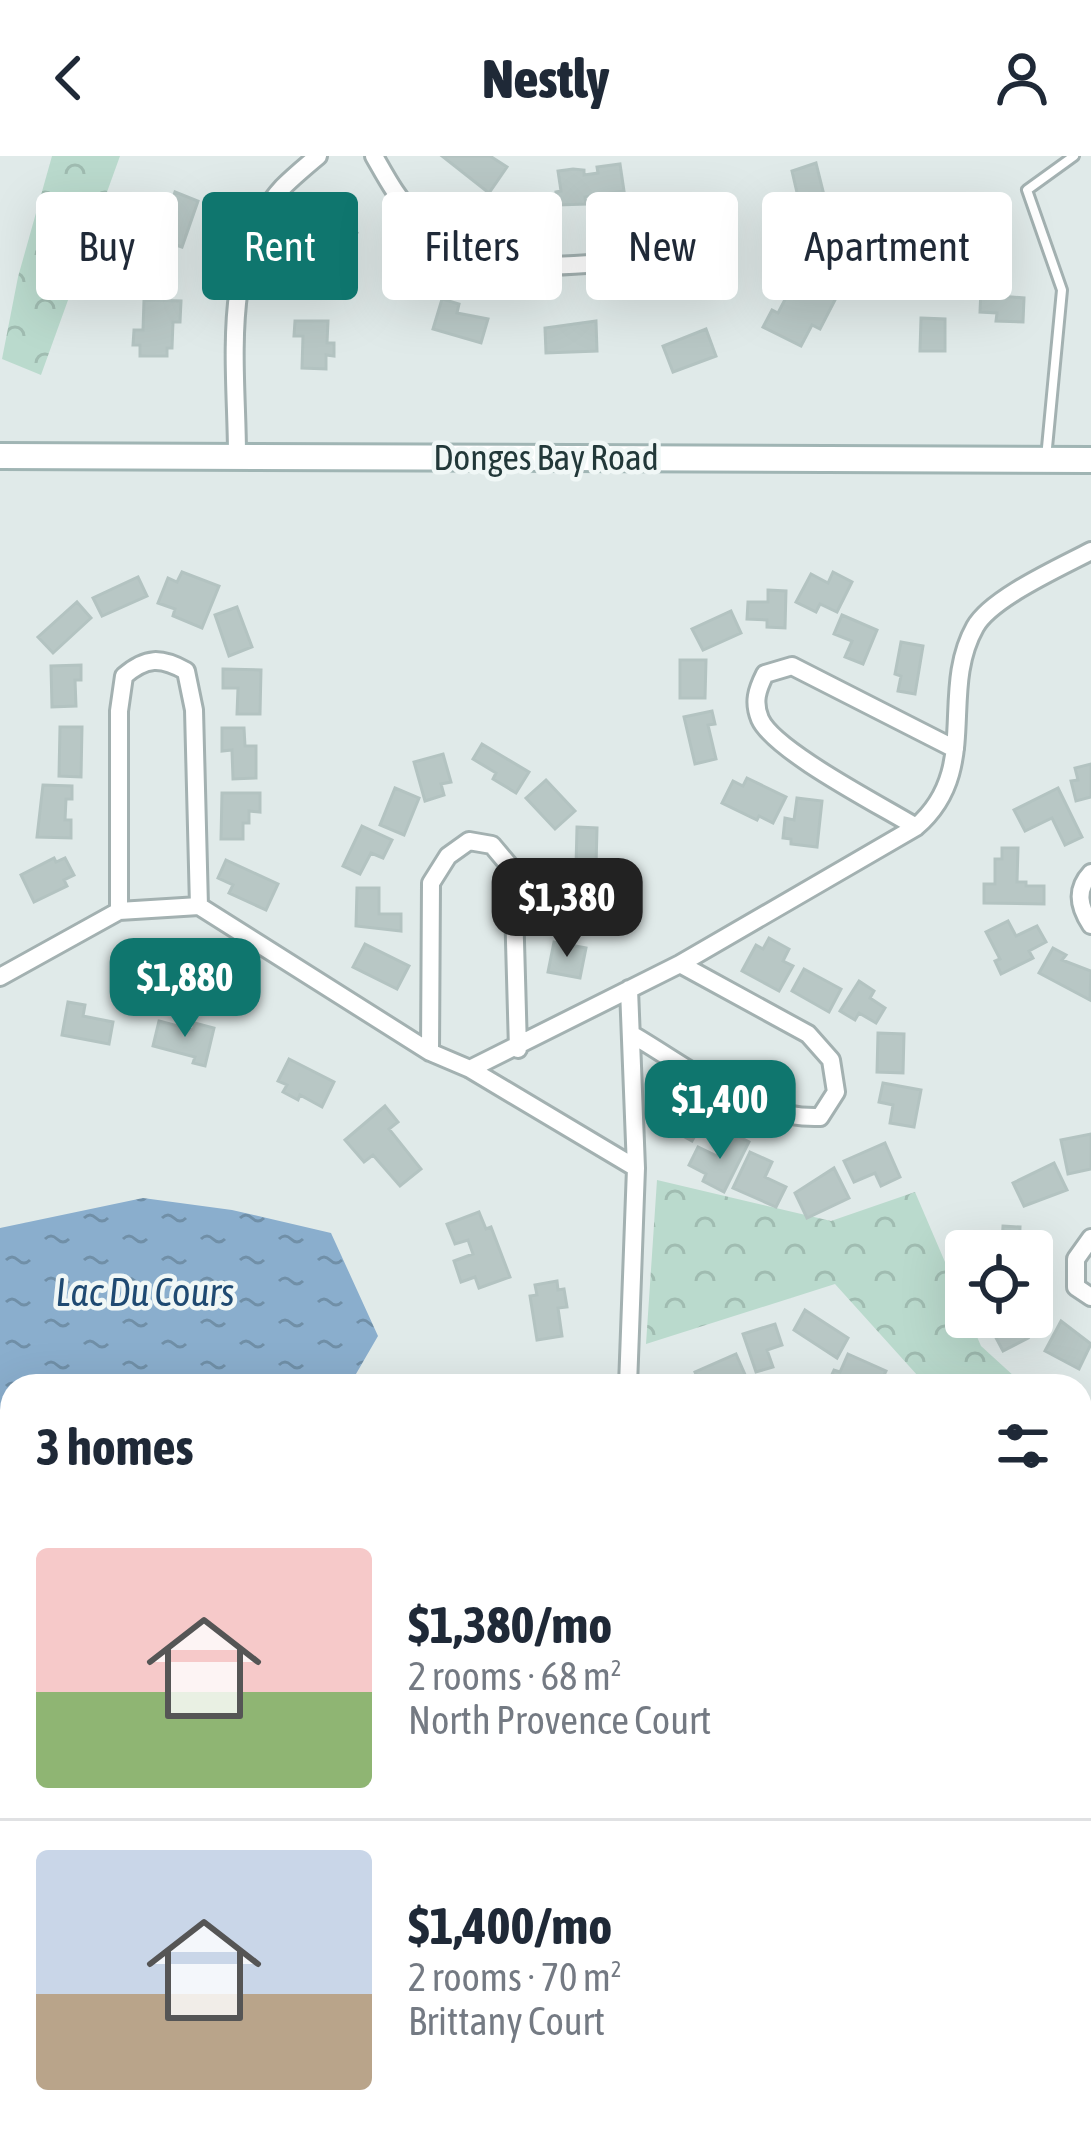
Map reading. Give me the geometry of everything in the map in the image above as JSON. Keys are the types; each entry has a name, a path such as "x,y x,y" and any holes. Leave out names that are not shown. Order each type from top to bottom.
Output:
{"street":[{"path":"237,455 238,309 249,247 282,189 318,156"},
{"path":"374,156 415,216 475,255 526,266 586,265"},
{"name":"Donges Bay Road","path":"0,456 1091,460"},
{"path":"470,1070 680,964 916,827 935,811 950,783 963,663 976,624 1015,592 1091,551"},
{"path":"119,911 119,712 124,676 140,662 166,660 186,671 194,710 199,906"},
{"path":"916,827 787,749 761,723 755,695 765,674 792,666 955,749"},
{"path":"430,1052 431,884 448,856 469,841 492,844 513,870 518,1048"},
{"path":"1091,873 1079,892 1082,911 1091,925"},
{"path":"0,976 119,911 199,906 430,1052 470,1070 636,1168"},
{"path":"631,1034 757,1107 792,1118 820,1117 836,1092 831,1060 808,1034 680,964"},
{"path":"628,1374 636,1168 629,989"},
{"path":"1091,1238 1076,1259 1076,1287 1091,1297"}],"lane":[{"path":"1046,459 1063,290 1027,190 1074,156"}],"green space":[{"path":"52,156 120,156 107,192 42,192"},
{"path":"36,213 36,300 68,300 41,375 2,359"},
{"path":"657,1180 831,1221 915,1192 945,1262 945,1338 978,1338 1012,1374 916,1374 835,1284 646,1344"}],"water":[{"name":"Lac Du Cours","path":"143,1198 232,1210 331,1233 378,1336 356,1374 0,1374 0,1228"}],"building":[{"path":"442,156 490,156 507,167 488,192"},
{"path":"816,163 823,192 797,192 792,171"},
{"path":"620,164 624,191 586,192 586,204 562,205 562,192 556,192 561,191 558,171 584,170 584,175 598,173 597,167"},
{"path":"178,193 198,201 182,247 178,246"},
{"path":"1024,298 1023,322 996,321 997,313 980,312 980,300"},
{"path":"144,300 181,301 180,322 173,322 167,356 140,356 140,345 133,345 134,330 143,330"},
{"path":"442,300 459,304 457,313 488,319 481,343 433,329"},
{"path":"785,300 835,300 820,329 812,325 801,346 763,327 772,310 778,313"},
{"path":"921,318 945,319 945,351 920,351"},
{"path":"295,321 328,321 327,343 334,343 334,356 326,355 326,369 302,368 303,336 294,336"},
{"path":"596,321 597,351 546,353 545,328"},
{"path":"706,329 716,356 673,372 663,346"},
{"path":"182,572 219,586 202,628 173,616 175,609 158,603 168,578 177,582"},
{"path":"833,572 852,582 837,612 820,604 816,612 796,602 811,574 828,583"},
{"path":"138,577 147,596 102,616 93,598"},
{"path":"768,590 786,591 785,628 767,627 767,620 747,619 748,602 768,602"},
{"path":"77,602 91,618 53,653 38,637"},
{"path":"237,607 252,647 229,656 215,615"},
{"path":"731,611 741,633 703,650 692,629"},
{"path":"842,615 877,630 863,664 845,657 852,641 834,634"},
{"path":"901,642 923,646 915,694 898,691 901,676 895,674"},
{"path":"680,660 706,660 705,698 680,698"},
{"path":"81,665 81,680 75,680 76,706 52,707 51,666"},
{"path":"223,669 261,670 260,714 237,714 238,688 223,688"},
{"path":"712,711 715,724 708,725 716,759 695,764 684,717"},
{"path":"60,727 82,727 81,777 59,776"},
{"path":"222,728 244,728 245,746 256,746 256,778 233,779 232,750 222,751"},
{"path":"482,744 529,772 516,793 473,759"},
{"path":"443,754 451,782 441,784 444,795 425,801 414,762"},
{"path":"1091,764 1091,797 1076,801 1071,781 1078,780 1075,768"},
{"path":"747,778 786,797 773,823 722,803 733,781 743,786"},
{"path":"546,780 575,811 555,829 526,798"},
{"path":"43,785 72,786 65,820 71,820 71,838 37,837"},
{"path":"395,788 419,798 404,835 380,825"},
{"path":"1058,788 1082,837 1065,845 1052,818 1025,831 1014,810"},
{"path":"222,793 260,793 260,812 249,811 243,839 221,839"},
{"path":"797,798 822,801 817,847 791,844 791,839 783,838 785,818 794,820"},
{"path":"362,826 392,840 383,858 371,853 360,874 343,866"},
{"path":"577,827 597,828 596,867 576,867"},
{"path":"1002,848 1018,848 1017,882 1044,886 1044,904 984,903 984,884 995,884 995,859 1002,859"},
{"path":"54,858 56,862 65,858 74,875 64,880 67,886 34,902 21,875"},
{"path":"226,860 278,884 266,910 229,893 233,885 218,878"},
{"path":"540,886 569,886 568,916 539,915"},
{"path":"357,888 379,888 379,914 401,914 401,931 356,926"},
{"path":"1008,921 1016,936 1037,926 1046,942 1029,951 1033,958 1001,974 995,961 1000,959 986,932"},
{"path":"769,938 789,949 783,961 793,966 779,991 742,971 756,945 763,949"},
{"path":"554,942 586,948 580,978 548,972"},
{"path":"365,944 409,966 397,989 353,967"},
{"path":"1053,948 1066,955 1062,960 1091,971 1090,1000 1039,973"},
{"path":"804,969 841,989 829,1012 792,991"},
{"path":"859,981 874,991 870,998 885,1008 876,1023 859,1013 855,1020 840,1011"},
{"path":"68,1002 85,1005 83,1016 113,1022 109,1044 62,1035"},
{"path":"159,1021 193,1030 195,1023 214,1028 205,1066 193,1063 195,1057 153,1046"},
{"path":"878,1033 904,1034 903,1073 877,1072"},
{"path":"289,1059 334,1082 322,1107 283,1092 287,1085 278,1081"},
{"path":"883,1083 921,1090 914,1127 890,1123 893,1105 879,1102"},
{"path":"668,1085 710,1109 692,1141 672,1130 678,1118 656,1106"},
{"path":"385,1106 398,1122 389,1129 421,1169 400,1186 373,1155 364,1162 345,1140"},
{"path":"730,1132 749,1142 724,1192 703,1181 706,1174 689,1165 698,1147 717,1156"},
{"path":"1091,1134 1091,1169 1068,1174 1061,1140"},
{"path":"885,1143 900,1177 881,1186 875,1173 854,1182 844,1161"},
{"path":"750,1152 772,1162 765,1177 786,1187 776,1207 733,1188"},
{"path":"1054,1163 1067,1190 1024,1206 1013,1183"},
{"path":"834,1168 849,1198 807,1218 795,1193"},
{"path":"479,1212 486,1229 491,1227 510,1277 479,1288 475,1277 461,1282 454,1261 473,1254 468,1240 455,1244 447,1224"},
{"path":"557,1281 558,1290 564,1289 567,1307 558,1308 562,1336 537,1340 530,1296 537,1295 535,1285"},
{"path":"805,1310 848,1338 837,1358 794,1330"},
{"path":"1061,1321 1091,1344 1079,1369 1045,1351"},
{"path":"775,1324 782,1345 767,1350 773,1367 756,1372 743,1334"},
{"path":"996,1338 1028,1338 1003,1351"},
{"path":"736,1354 745,1374 696,1374"},
{"path":"848,1354 886,1371 832,1374 840,1372"}]}
